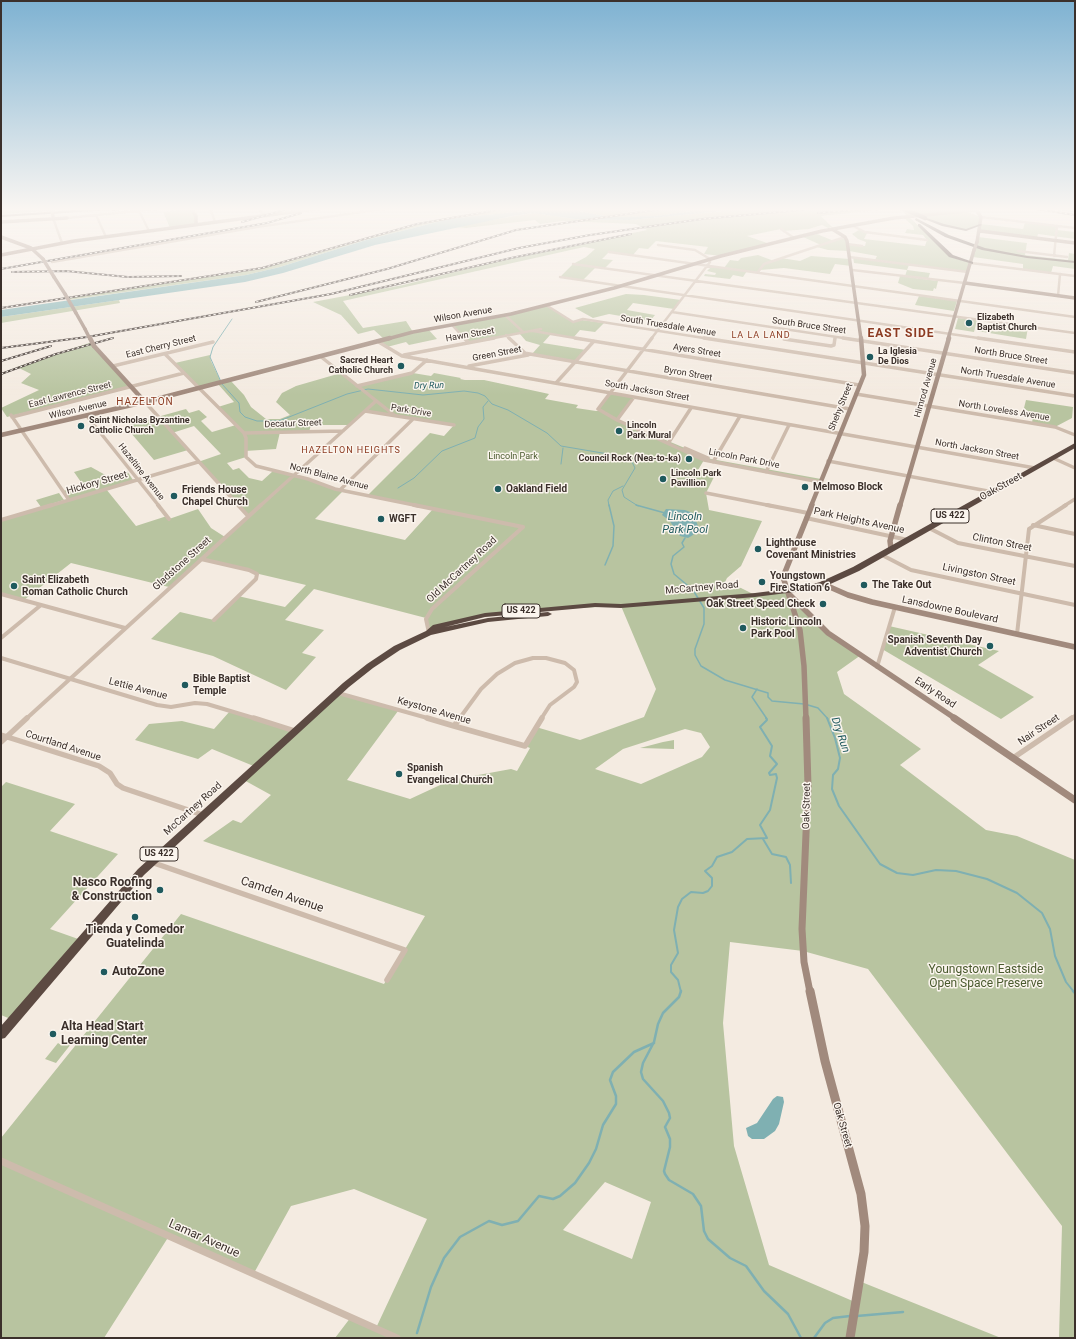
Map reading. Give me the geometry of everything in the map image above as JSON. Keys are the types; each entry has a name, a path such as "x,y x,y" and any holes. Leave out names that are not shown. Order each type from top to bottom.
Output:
{"highway":[{"name":"Oak Street","path":"789,593 823,584 846,574 1075,446"},
{"name":"McCartney Road","path":"1,1034 128,886 151,862 295,731 381,658 429,633 488,620 596,610 620,606 789,593"}],"main road":[{"path":"50,270 94,346 145,402"},
{"name":"Wilson Avenue","path":"1,435 145,402 413,332 505,316 622,286 672,270"},
{"name":"Shehy Street","path":"789,593 783,575 864,375 860,320 852,270"},
{"name":"Himrod Avenue","path":"891,549 890,541 968,272"},
{"path":"965,284 1075,298"},
{"name":"Lansdowne Boulevard","path":"823,584 853,597 1075,647"},
{"name":"Early Road","path":"789,593 828,633 1075,800"},
{"name":"Oak Street","path":"789,593 801,636 804,666 808,786 803,946 825,1061 864,1210 865,1236 850,1338"}],"street":[{"path":"622,270 1075,333"},
{"path":"609,393 704,270"},
{"path":"745,270 1075,316"},
{"path":"856,270 965,284"},
{"path":"956,270 968,272"},
{"path":"1030,270 1075,276"},
{"path":"1058,296 1060,274"},
{"path":"560,277 1075,352"},
{"name":"South Truesdale Avenue","path":"546,305 573,322 586,320 938,374"},
{"name":"South Bruce Street","path":"672,312 944,353"},
{"path":"505,316 523,332"},
{"path":"452,325 468,342"},
{"name":"Hawn Street","path":"402,356 541,329"},
{"name":"Ayers Street","path":"533,331 859,385"},
{"name":"Byron Street","path":"506,335 526,354 576,361 850,409"},
{"path":"784,340 831,346 834,344 835,337"},
{"name":"South Jackson Street","path":"377,341 402,356 917,448"},
{"path":"556,383 594,341"},
{"name":"East Cherry Street","path":"113,366 213,342"},
{"name":"North Bruce Street","path":"944,353 1075,373"},
{"path":"165,354 244,433"},
{"name":"Green Street","path":"465,367 526,354"},
{"path":"320,356 394,415"},
{"path":"359,387 412,373 427,360"},
{"name":"East Lawrence Street","path":"21,431 11,416 184,372"},
{"name":"North Truesdale Avenue","path":"938,374 1075,396"},
{"name":"Lincoln Park Drive","path":"609,393 598,409 617,420 669,442 696,456 714,461 821,481"},
{"name":"North Loveless Avenue","path":"856,394 1055,427 1075,435"},
{"path":"617,420 634,397"},
{"name":"Gladstone Street","path":"1,742 4,736 376,401"},
{"path":"145,402 248,516"},
{"path":"669,442 691,408"},
{"name":"Park Drive","path":"365,411 454,425"},
{"name":"Hazeltine Avenue","path":"87,416 169,519"},
{"path":"714,461 740,416"},
{"path":"340,490 413,418"},
{"path":"766,471 789,425"},
{"path":"21,431 69,500"},
{"name":"Decatur Street","path":"244,433 343,431"},
{"name":"North Blaine Avenue","path":"244,433 246,438 245,454 249,462 264,469 293,475 340,490 523,527"},
{"name":"North Jackson Street","path":"917,448 1035,468"},
{"path":"1053,458 1075,468"},
{"path":"828,461 993,492"},
{"name":"Hickory Street","path":"2,519 198,462"},
{"name":"Park Heights Avenue","path":"706,493 807,515 908,540"},
{"path":"1017,634 1029,529 1075,499"},
{"path":"1033,525 1075,534"},
{"name":"Old McCartney Road","path":"429,633 426,619 432,609 523,527"},
{"name":"Clinton Street","path":"929,528 958,543 1075,566"},
{"name":"Livingston Street","path":"882,555 911,570 1075,605"},
{"path":"201,559 249,570 257,575 214,620"},
{"path":"1,594 125,628"},
{"path":"1,638 41,605"},
{"path":"877,667 894,607"},
{"name":"Lettie Avenue","path":"1,658 158,705 171,707 189,704 207,704 295,731"},
{"name":"Keystone Avenue","path":"338,693 454,726 525,746 550,705 572,690 576,684 577,677 574,670 565,664 554,660 540,658 515,664 497,674 481,689 454,726"},
{"name":"Nair Street","path":"1013,758 1075,716"},
{"name":"Courtland Avenue","path":"4,736 99,766 110,773 117,784 123,788 203,815"},
{"name":"Camden Avenue","path":"151,862 405,950 387,980"},
{"name":"Lamar Avenue","path":"1,1161 397,1338"}],"green space":[{"path":"246,270 265,270 246,275 68,300 67,298"},
{"path":"461,270 479,270 343,301 363,328 406,321 413,332 428,329 437,339 409,345 406,342 387,347 377,341 384,339 374,330 358,334 341,315 313,302 403,285"},
{"path":"567,270 593,270 583,280 560,277"},
{"path":"760,270 758,272 747,271 743,277 733,275 730,279 704,276 705,274 715,275 716,273 707,271"},
{"path":"803,270 832,270 830,274"},
{"path":"907,270 930,273 928,279 905,276"},
{"path":"955,270 969,270 968,272"},
{"path":"1028,270 1052,270 1051,273"},
{"path":"900,276 938,281 936,289 934,288 933,291 913,289 898,283"},
{"path":"626,294 681,300 674,309 633,303 627,310 655,315 650,321 609,314 593,318 575,308"},
{"path":"919,296 957,301 954,311 915,305"},
{"path":"119,300 120,303 1,323 1,317"},
{"path":"546,305 573,322 582,320 604,323 595,332 580,330 573,338 551,334 543,343 586,350 576,361 532,354 540,345 526,341 519,333 468,342 452,325"},
{"path":"958,318 977,320 974,332 955,329"},
{"path":"997,322 1028,327 1026,339 977,331 978,326 996,329"},
{"path":"92,342 131,386 7,417 1,408 39,390 21,383 31,374 17,367"},
{"path":"210,355 211,361 221,382 230,380 244,395 251,407 266,419 280,419 290,415 276,402 282,393 296,386 341,373 357,386 413,373 431,376 434,373 465,380 484,380 549,394 545,399 578,405 576,408 596,411 600,411 598,409 609,393 634,397 618,420 711,459 821,479 820,482 704,460 698,470 716,473 706,493 709,510 762,521 741,566 727,578 724,584 741,588 755,595 788,591 822,628 861,655 837,672 844,694 921,749 900,765 986,830 1017,836 1075,860 1075,1338 1059,1338 1062,1226 868,969 803,951 730,942 723,1023 734,1146 769,1265 855,1302 859,1281 1001,1338 335,1338 351,1317 376,1328 427,1219 354,1189 291,1206 254,1273 169,1236 104,1338 1,1338 1,1138 181,914 384,984 425,916 203,841 233,820 241,823 271,795 242,779 256,767 212,749 198,759 135,740 149,724 182,721 214,729 230,711 295,731 338,693 398,711 347,780 410,799 451,780 511,769 517,771 530,748 525,746 536,727 580,740 644,717 656,689 621,606 534,610 461,620 429,633 426,618 314,589 285,620 324,630 302,653 316,657 286,690 213,656 151,639 180,612 214,620 238,596 285,607 306,585 259,574 257,575 256,573 201,559 169,587 71,563 24,600 1,594 1,520 68,500 63,491 83,485 74,472 91,467 109,477 127,471 133,480 106,489 136,526 167,516 169,519 198,509 211,528 225,537 247,516 198,462 221,454 194,426 172,433 188,450 154,460 125,426 186,409 189,413 199,410 207,417 201,421 212,432 236,425 218,407 234,402 217,383 199,388 175,363","holes":["365,411 454,425 444,436 430,433 367,496 433,509 405,540 315,519 343,491 303,477 273,471 262,481 249,478 239,468 233,470 227,463 246,457 245,451 276,449 280,432 309,432 311,425 349,425","685,729 701,733 710,747 702,757 641,784 595,769 623,749","605,1182 651,1202 632,1259 563,1230"]},
{"path":"1026,400 1073,407 1072,418 1055,427 1032,423 1033,416 1024,408"},
{"path":"59,493 64,500 41,507 36,500"},
{"path":"889,626 999,651 978,665 1034,697 1001,719 882,649"},
{"path":"674,740 674,749 640,748 663,742"},
{"path":"6,782 75,804 50,831 118,854 50,929 81,940 13,1020 1,1015 1,787"},
{"path":"64,1042 71,1044 56,1063 45,1059 58,1043 61,1045"}],"water":[{"path":"265,270 291,270 245,282 1,317 1,310 246,275"},
{"name":"Lincoln Park Pool","path":"666,509 685,510 693,513 698,526 693,535 688,538 680,536 669,520 662,515"},
{"path":"777,1096 783,1097 784,1102 779,1124 775,1131 764,1139 752,1139 748,1136 746,1128 757,1123 773,1099"}],"waterway":[{"name":"Dry Run","path":"232,319 213,347 210,357 222,384 239,403 240,412 245,417 257,421 279,421 347,394 368,389 423,395 464,391 478,393 485,396 492,404 508,410 547,433 561,446 620,456 631,460 635,468 622,490 624,497 637,505"},
{"path":"398,488 414,478 442,451 475,438 478,427 484,419 483,407 488,401"},
{"path":"561,464 563,448"},
{"path":"609,506 608,500 613,491 623,486"},
{"path":"605,565 613,546 614,526 609,505"},
{"name":"Dry Run","path":"637,505 665,513"},
{"name":"Dry Run","path":"685,538 682,543 684,547 673,556 671,564 674,574 693,590 704,608 704,624 695,649 695,655 701,666 725,680 757,690"},
{"name":"Dry Run","path":"757,690 768,693 768,697 772,701 804,704"},
{"path":"757,690 752,697 767,719"},
{"name":"Dry Run","path":"808,705 818,708 828,719"},
{"path":"681,991 678,980 671,972 671,965 678,953 674,930 678,907 682,899 691,892 703,893 708,891 712,886 712,878 705,871 712,866 717,857 732,852 747,839 767,838 760,825 770,810 777,778 776,774 770,775 769,773 777,764 770,756 772,746 760,727 767,720 766,718"},
{"name":"Dry Run","path":"827,718 835,738 840,758 838,769 833,775 832,789 839,806 880,864 897,873 913,875 936,870 956,871 987,879 1017,893 1042,913 1050,929 1055,956 1066,982 1074,992"},
{"path":"763,839 772,854 786,857 790,865 791,883"},
{"path":"653,1043 658,1024 663,1013 679,997 681,991"},
{"path":"417,1333 431,1287 444,1258 460,1237 489,1221 502,1225 518,1221 539,1196 553,1199 560,1196 575,1183 589,1163 596,1149 603,1125 616,1104 616,1096 610,1080 613,1072 634,1052 653,1043"},
{"path":"653,1043 643,1063 641,1072 643,1079 663,1101 669,1113 670,1118 665,1127 670,1139 670,1147 664,1171 665,1174 669,1180 693,1194 701,1206 704,1231 708,1239 730,1258 746,1266 764,1291 788,1314 801,1338"},
{"path":"857,1316 903,1312"},
{"path":"814,1338 825,1323 833,1318 850,1316"}],"railway":[{"path":"1,308 246,270"},
{"path":"256,302 381,270"},
{"path":"1,348 87,337 331,294 427,270"},
{"path":"350,295 457,270"},
{"path":"12,272 66,271 128,277 181,276"},
{"path":"1,374 56,354 113,338"},
{"path":"1,361 51,346"}],"place":[{"name":"Elizabeth Baptist Church","path":"969,323"},
{"name":"La Iglesia De Dios","path":"870,357"},
{"name":"Sacred Heart Catholic Church","path":"401,366"},
{"name":"Saint Nicholas Byzantine Catholic Church","path":"81,426"},
{"name":"Lincoln Park Mural","path":"619,431"},
{"name":"Council Rock (Nea-to-ka)","path":"689,459"},
{"name":"Lincoln Park Pavillion","path":"663,479"},
{"name":"Melmoso Block","path":"805,487"},
{"name":"Oakland Field","path":"498,489"},
{"name":"Friends House Chapel Church","path":"174,496"},
{"name":"WGFT","path":"381,519"},
{"name":"Lighthouse Covenant Ministries","path":"758,549"},
{"name":"Youngstown Fire Station 6","path":"762,582"},
{"name":"The Take Out","path":"864,585"},
{"name":"Saint Elizabeth Roman Catholic Church","path":"14,586"},
{"name":"Oak Street Speed Check","path":"823,604"},
{"name":"Historic Lincoln Park Pool","path":"743,628"},
{"name":"Spanish Seventh Day Adventist Church","path":"990,646"},
{"name":"Bible Baptist Temple","path":"185,685"},
{"name":"Spanish Evangelical Church","path":"399,774"},
{"name":"Nasco Roofing & Construction","path":"160,890"},
{"name":"Tienda y Comedor Guatelinda","path":"135,917"},
{"name":"AutoZone","path":"104,972"},
{"name":"Alta Head Start Learning Center","path":"53,1034"}],"district":[{"name":"EAST SIDE","path":"901,334"},
{"name":"LA LA LAND","path":"761,336"},
{"name":"HAZELTON","path":"145,402"},
{"name":"HAZELTON HEIGHTS","path":"351,451"}],"park label":[{"name":"Lincoln Park","path":"513,457"},
{"name":"Youngstown Eastside Open Space Preserve","path":"986,977"}]}
